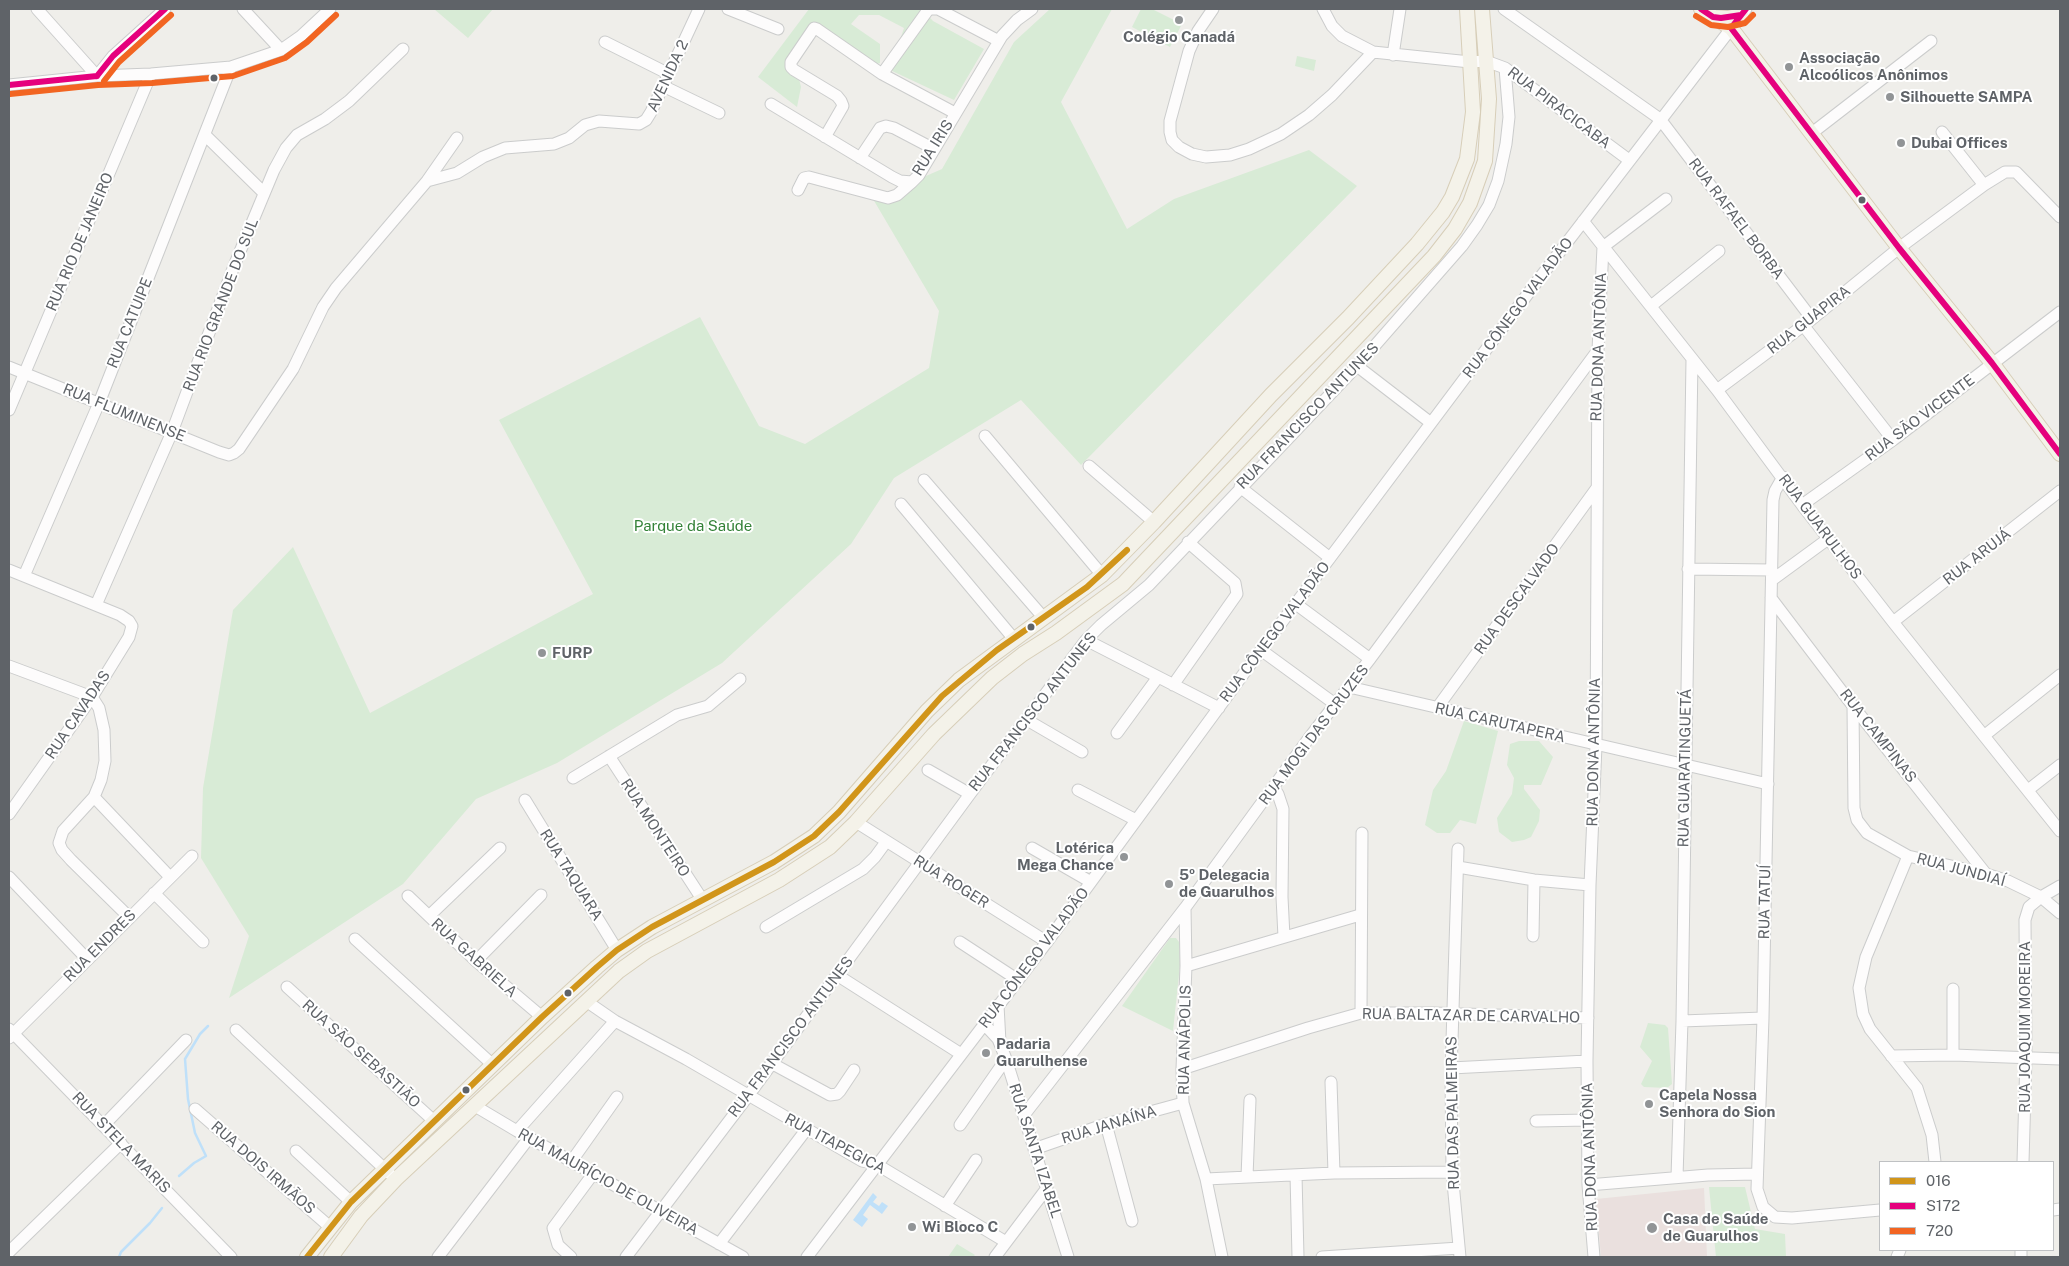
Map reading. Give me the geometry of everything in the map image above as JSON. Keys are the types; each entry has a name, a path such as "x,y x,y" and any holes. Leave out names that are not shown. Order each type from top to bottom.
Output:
{"main road":[{"path":"307,1257 351,1202 542,1018 618,950 652,927 774,862 814,836 839,812 942,696 975,667 1102,574 1154,522 1271,395 1354,312 1417,244 1443,212 1452,197 1467,159 1474,112 1467,9"},
{"path":"331,1257 360,1216 396,1179 619,971 647,951 807,863 830,847 856,822 934,734 967,702 1017,658 1069,624 1123,584 1434,256 1456,229 1470,203 1485,161 1489,99 1482,37 1482,9"},
{"path":"1701,9 1731,28 1899,248 1992,362 2060,454"},
{"path":"1713,17 1728,18 1743,12"},
{"path":"1212,458 1229,474"}],"street":[{"path":"37,9 96,76"},
{"path":"96,76 113,56 165,9"},
{"path":"243,9 281,50"},
{"path":"9,85 96,76 151,74 231,67 281,50 301,36 330,9"},
{"name":"AVENIDA 2","path":"427,181 457,173 483,157 505,148 554,144 569,138 585,125 599,121 638,124 646,120 699,9"},
{"path":"728,9 778,29"},
{"path":"882,74 928,10 938,9 999,41"},
{"name":"RUA IRIS","path":"771,104 900,181 912,182 919,175 999,41 1017,20 1032,9"},
{"path":"1212,9 1198,30 1189,51 1170,120 1172,140 1179,147 1192,154 1206,156 1230,155 1249,150 1281,134 1332,96 1373,52"},
{"path":"1323,9 1332,26 1342,36 1373,52 1470,62 1486,61"},
{"path":"1393,55 1400,9"},
{"name":"RUA RAFAEL BORBA","path":"1504,9 1660,119 1893,440"},
{"name":"RUA CÔNEGO VALADÃO","path":"807,1257 1047,942 1261,650 1629,160 1743,12"},
{"path":"825,137 843,106 841,101 791,67 791,62 811,30 817,29 882,74 955,113"},
{"path":"1812,133 1931,41"},
{"path":"605,42 669,74"},
{"name":"RUA RIO GRANDE DO SUL","path":"96,605 172,432 263,192 286,148 298,135 324,120 348,101 403,49"},
{"name":"RUA PIRACICABA","path":"1486,61 1505,68 1629,160"},
{"name":"RUA CATUIPE","path":"24,576 98,403 231,67"},
{"name":"RUA FRANCISCO ANTUNES","path":"626,1257 748,1096 1086,640 1101,624 1149,585 1240,487 1357,366 1449,262 1477,225 1485,212 1498,181 1506,144 1509,117 1505,68"},
{"name":"RUA RIO DE JANEIRO","path":"9,410 151,74"},
{"path":"1507,90 1520,79"},
{"path":"663,86 719,113"},
{"path":"860,158 880,128 886,126 894,128 934,149"},
{"path":"1942,132 1984,185"},
{"path":"205,135 263,192"},
{"path":"427,181 457,138"},
{"name":"RUA GUAPIRA","path":"1717,390 1807,322 1899,248 1984,185 2008,170 2016,172 2060,217"},
{"path":"798,190 804,178 809,177 888,198 897,195 912,182"},
{"name":"RUA FLUMINENSE","path":"9,367 225,454 234,453 239,449 293,369 323,308 336,288 427,181"},
{"path":"1602,247 1666,199"},
{"name":"RUA GUARULHOS","path":"1583,221 1717,390 1828,539 2060,831"},
{"name":"RUA DONA ANTÔNIA","path":"1594,1257 1588,1185 1587,1061 1590,885 1596,746 1596,489 1602,247"},
{"path":"1650,306 1719,251"},
{"name":"RUA SÃO VICENTE","path":"1802,505 1893,440 1992,362 2060,312"},
{"name":"RUA MOGI DAS CRUZES","path":"1024,1115 1185,908 1598,350"},
{"name":"RUA GUARATINGUETÁ","path":"1677,1177 1682,1021 1692,359"},
{"path":"1357,366 1432,423"},
{"path":"985,436 1102,574"},
{"path":"1089,466 1154,522"},
{"name":"RUA TATUÍ","path":"1783,477 1775,491 1774,500 1763,1018 1757,1174 1760,1200 1766,1212 1774,1217 1792,1218 1879,1210"},
{"path":"924,480 1043,618"},
{"path":"1240,487 1330,558"},
{"name":"RUA DESCALVADO","path":"1437,708 1596,489"},
{"name":"RUA ARUJÁ","path":"1893,622 2060,491"},
{"path":"901,504 1014,639"},
{"path":"1688,569 1772,575 1828,539"},
{"path":"1173,685 1236,598 1237,588 1235,583 1188,542"},
{"path":"9,570 96,605"},
{"name":"RUA CAMPINAS","path":"1771,598 1853,706 1986,874"},
{"path":"1296,604 1370,659"},
{"name":"RUA CAVADAS","path":"10,808 92,698 131,631 129,621 96,605"},
{"path":"1086,640 1218,708"},
{"path":"1261,650 1335,704"},
{"path":"9,666 92,698 99,708 104,730 105,761 101,780 94,797 63,831 59,843 62,850 71,860 129,917"},
{"path":"1985,735 2060,676"},
{"path":"1117,733 1158,677"},
{"path":"573,778 677,715 708,706 740,679"},
{"name":"RUA CARUTAPERA","path":"1349,687 1685,767 1768,784"},
{"name":"RUA JUNDIAÍ","path":"1853,706 1854,808 1858,820 1871,836 1908,856 1986,874 2041,897 2060,913"},
{"path":"1027,720 1082,752"},
{"name":"RUA MONTEIRO","path":"609,756 702,899"},
{"path":"2028,790 2060,765"},
{"path":"928,770 970,794"},
{"path":"1274,788 1283,809 1282,888 1284,938"},
{"path":"1078,790 1136,820"},
{"path":"94,797 170,877"},
{"name":"RUA TAQUARA","path":"525,800 618,950"},
{"name":"RUA ROGER","path":"856,822 1047,942"},
{"path":"1361,1013 1360,916 1362,833"},
{"path":"766,927 863,869 886,842"},
{"path":"429,916 500,848"},
{"path":"1032,848 1091,882"},
{"name":"RUA DAS PALMEIRAS","path":"1458,849 1451,1068 1452,1172 1460,1253"},
{"name":"RUA ENDRES","path":"10,1034 192,856"},
{"path":"1908,856 1866,957 1859,988 1863,1014 1870,1029 1877,1041 1917,1088 1932,1134 1935,1161"},
{"path":"1458,867 1534,880 1590,885"},
{"path":"9,877 87,959"},
{"path":"1534,880 1534,936"},
{"path":"2041,897 2060,886"},
{"path":"154,893 203,942"},
{"path":"476,961 541,895"},
{"name":"RUA GABRIELA","path":"408,896 476,961 542,1018"},
{"name":"RUA JOAQUIM MOREIRA","path":"2023,1161 2026,1058 2025,920 2029,908 2041,897"},
{"name":"RUA ANÁPOLIS","path":"1185,908 1186,966 1182,1069 1183,1102 1206,1180 1222,1257"},
{"path":"1186,966 1360,916"},
{"path":"355,939 493,1065"},
{"path":"960,942 1018,980"},
{"path":"837,975 961,1054"},
{"name":"RUA SÃO SEBASTIÃO","path":"287,987 434,1121"},
{"path":"1953,989 1953,1055"},
{"name":"RUA ITAPEGICA","path":"586,1001 615,1021 671,1050 806,1130 862,1161 876,1164 1006,1242"},
{"name":"RUA SANTA IZABEL","path":"998,1005 1000,1046"},
{"name":"RUA BALTAZAR DE CARVALHO","path":"1182,1069 1308,1028 1361,1013 1588,1018"},
{"path":"1682,1021 1763,1018"},
{"path":"517,1131 615,1021"},
{"name":"RUA SANTA IZABEL","path":"984,1024 993,1032 1006,1059 1068,1257"},
{"path":"236,1030 396,1179"},
{"name":"RUA STELA MARIS","path":"10,1034 104,1125 231,1257"},
{"path":"104,1125 186,1040"},
{"path":"1891,1056 1953,1055 2060,1059"},
{"path":"960,1125 1006,1059"},
{"path":"1451,1068 1587,1061"},
{"path":"771,1063 830,1095 840,1091 854,1070"},
{"path":"1332,1082 1334,1173"},
{"path":"571,1162 617,1097"},
{"path":"1247,1176 1250,1100"},
{"name":"RUA JANAÍNA","path":"1034,1149 1106,1124 1183,1102"},
{"name":"RUA MAURÍCIO DE OLIVEIRA","path":"475,1106 742,1257"},
{"name":"RUA DOIS IRMÃOS","path":"195,1109 330,1227"},
{"path":"1536,1121 1588,1120"},
{"path":"1106,1124 1132,1221"},
{"path":"719,1244 806,1130"},
{"path":"438,1257 529,1138"},
{"path":"9,1252 121,1143"},
{"path":"296,1151 351,1202"},
{"path":"945,1206 976,1160"},
{"path":"1206,1180 1247,1176 1334,1173 1452,1172"},
{"path":"571,1257 558,1245 553,1228 593,1174"},
{"path":"1588,1185 1677,1177 1757,1174"},
{"path":"1296,1175 1298,1257"},
{"path":"995,1257 1047,1188"},
{"path":"1322,1257 1460,1253"}],"shaded area":[{"name":"Casa de Saúde de Guarulhos","path":"1704,1188 1707,1257 1601,1257 1596,1199"}],"green space":[{"path":"434,9 493,9 468,38"},
{"path":"809,9 922,9 933,21 984,49 954,100 890,70 904,28 879,15 859,15 851,24 880,44 880,63 877,64 816,30 795,63 801,87 797,107 758,77"},
{"name":"Parque da Saúde","path":"1050,9 1112,9 1061,102 1127,229 1174,199 1309,150 1357,186 1081,465 1021,400 894,478 851,544 722,663 557,763 476,799 403,884 229,998 249,936 201,858 203,788 233,610 293,547 370,713 593,594 499,420 700,317 759,426 805,444 929,368 939,311 873,199 942,169 1014,42"},
{"path":"1141,9 1152,9 1182,24 1170,47 1132,27"},
{"path":"1297,56 1316,60 1314,71 1295,66"},
{"path":"1464,721 1498,731 1476,824 1460,820 1450,833 1437,833 1425,825 1433,790 1446,771"},
{"path":"1519,741 1539,741 1553,757 1541,785 1524,785 1524,789 1540,810 1539,821 1531,837 1512,842 1499,832 1497,818 1512,794 1514,778 1507,765 1510,744"},
{"path":"1170,938 1176,938 1179,942 1180,965 1173,1031 1122,1006"},
{"path":"1648,1023 1665,1025 1668,1028 1672,1084 1667,1088 1644,1087 1641,1084 1652,1061 1640,1047"},
{"path":"1709,1187 1745,1187 1755,1229 1785,1234 1786,1257 1716,1257"},
{"path":"957,1244 975,1255 973,1257 948,1257"}],"water":[{"path":"873,1193 877,1197 873,1202 879,1206 882,1202 888,1206 882,1214 870,1205 863,1215 868,1219 862,1227 853,1220"}],"waterway":[{"path":"179,1176 194,1163 206,1156 195,1133 188,1099 185,1059 200,1034 208,1026"},
{"path":"119,1257 121,1252 162,1208"}],"transit line":[{"name":"S172","path":"97,76 113,56 165,9"},
{"name":"S172","path":"1701,9 1713,17 1721,18 1741,15"},
{"name":"S172","path":"1746,9 1731,28 1899,248 1992,363 2060,454"},
{"name":"720","path":"104,81 119,62 171,15"},
{"name":"720","path":"10,94 98,85 152,83 233,76 285,58 307,42 336,15"},
{"name":"720","path":"1696,16 1711,25 1728,27 1745,23 1753,15"},
{"name":"S172","path":"9,85 97,76"},
{"name":"016","path":"307,1257 351,1202 542,1017 597,967 617,950 652,927 774,862 814,836 839,812 942,696 997,650 1087,587 1127,550"}],"place":[{"name":"Colégio Canadá","path":"1179,20"},
{"name":"Associação Alcoólicos Anônimos","path":"1789,67"},
{"name":"Silhouette SAMPA","path":"1890,97"},
{"name":"Dubai Offices","path":"1901,143"},
{"name":"FURP","path":"542,653"},
{"name":"Lotérica Mega Chance","path":"1124,857"},
{"name":"5º Delegacia de Guarulhos","path":"1169,884"},
{"name":"Padaria Guarulhense","path":"986,1053"},
{"name":"Capela Nossa Senhora do Sion","path":"1649,1104"},
{"name":"Wi Bloco C","path":"912,1227"},
{"name":"Casa de Saúde de Guarulhos","path":"1652,1228"}]}
